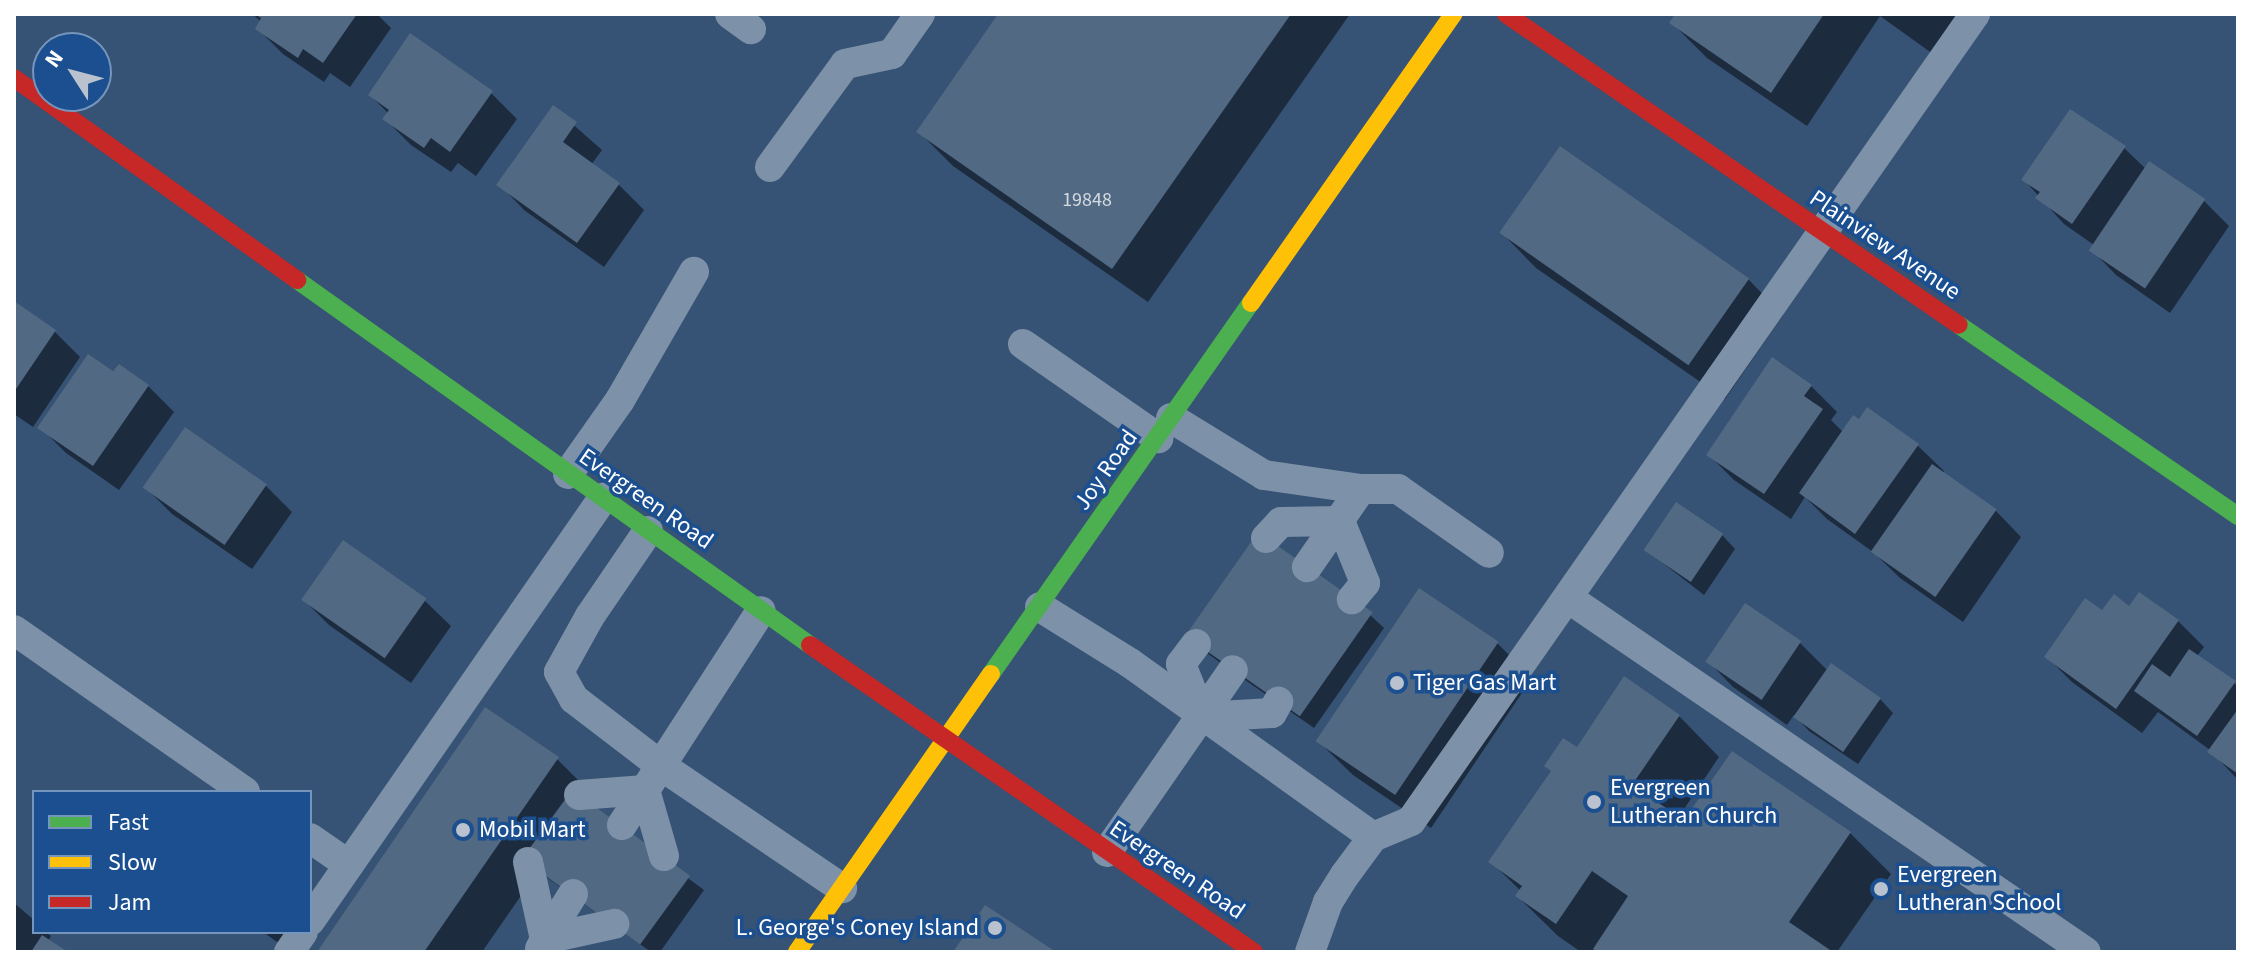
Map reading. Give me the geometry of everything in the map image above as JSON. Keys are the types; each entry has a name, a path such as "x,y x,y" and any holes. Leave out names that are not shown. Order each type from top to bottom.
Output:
{"street":[{"name":"Joy Road","path":"797,952 1453,14"},
{"name":"Plainview Avenue","path":"1506,14 2238,516"},
{"name":"Evergreen Road","path":"14,78 648,531 1240,948"}],"lane":[{"path":"770,167 845,64 892,54 920,14"},
{"path":"1310,952 1328,902 1373,837 1411,821 1975,14"},
{"path":"568,474 620,400 694,272"},
{"path":"1023,344 1165,428 1264,475 1361,489 1398,489 1489,553"},
{"path":"1307,567 1361,489"},
{"path":"312,918 603,498"},
{"path":"1266,538 1281,522 1340,521"},
{"path":"1340,521 1365,583 1352,599"},
{"path":"648,531 590,616 559,672 574,699 652,778 842,888"},
{"path":"1568,598 2086,952"},
{"path":"1040,607 1130,663 1373,837"},
{"path":"622,825 761,611"},
{"path":"14,630 242,790"},
{"path":"1196,644 1181,664 1202,717"},
{"path":"1107,852 1233,670"},
{"path":"1202,717 1272,713 1278,702"},
{"path":"579,795 652,778"},
{"path":"652,778 664,856"},
{"path":"312,839 349,865"},
{"path":"528,862 542,945"},
{"path":"542,945 573,894"},
{"path":"542,945 614,924"},
{"path":"289,952 302,934"}],"building":[{"path":"254,14 357,14 323,63 303,49 298,58 255,29 261,18"},
{"path":"998,14 1291,14 1112,269 916,132"},
{"path":"1675,14 1824,14 1771,93 1669,23"},
{"path":"410,33 493,91 450,152 431,138 424,148 382,119 389,110 368,95"},
{"path":"553,105 577,122 563,142 620,183 577,243 496,185"},
{"path":"2070,109 2126,146 2072,224 2035,198 2040,192 2021,180"},
{"path":"1560,146 1749,278 1688,365 1499,233"},
{"path":"2149,161 2205,199 2145,289 2089,251"},
{"path":"14,301 56,330 14,392"},
{"path":"88,354 113,371 119,364 149,385 93,466 37,428"},
{"path":"1772,357 1812,385 1804,396 1823,409 1764,494 1706,455"},
{"path":"1867,407 1919,444 1855,534 1799,493 1853,415 1859,419"},
{"path":"185,427 267,484 224,545 143,488"},
{"path":"1932,464 1997,509 1935,597 1871,552"},
{"path":"1676,502 1723,534 1691,582 1644,550"},
{"path":"1258,532 1373,612 1300,716 1185,636"},
{"path":"343,540 427,599 385,658 301,600"},
{"path":"1419,588 1499,642 1395,795 1316,741"},
{"path":"2139,592 2179,620 2116,709 2044,657 2085,598 2102,610 2114,594 2129,606"},
{"path":"1745,603 1801,641 1762,700 1705,662"},
{"path":"2189,649 2236,681 2197,736 2134,691 2152,664 2170,677"},
{"path":"1831,663 1881,698 1843,752 1793,717"},
{"name":"Evergreen Lutheran Church","path":"1624,676 1680,715 1632,785 1684,820 1732,751 1851,832 1789,922 1833,952 1597,952 1593,949 1628,896 1592,871 1556,924 1515,896 1522,886 1488,862 1551,771 1544,766 1563,738 1577,747"},
{"path":"485,707 559,757 424,952 317,952"},
{"path":"2238,709 2238,774 2207,752"},
{"path":"572,790 690,876 640,945 522,859"},
{"name":"L. George's Coney Island","path":"985,905 1056,952 953,952"},
{"path":"42,935 68,952 31,952"}],"traffic: fast":[{"path":"297,280 810,645"},
{"path":"991,674 1251,303"},
{"path":"1959,325 2238,516"}],"traffic: slow":[{"path":"1251,303 1453,14"},
{"path":"797,952 991,674"}],"traffic: jam":[{"path":"1506,14 1959,325"},
{"path":"14,78 297,280"},
{"path":"810,645 1254,952"}],"place":[{"name":"Tiger Gas Mart","path":"1397,683"},
{"name":"Evergreen Lutheran Church","path":"1594,802"},
{"name":"Mobil Mart","path":"463,830"},
{"name":"Evergreen Lutheran School","path":"1881,889"},
{"name":"L. George's Coney Island","path":"995,928"}]}
